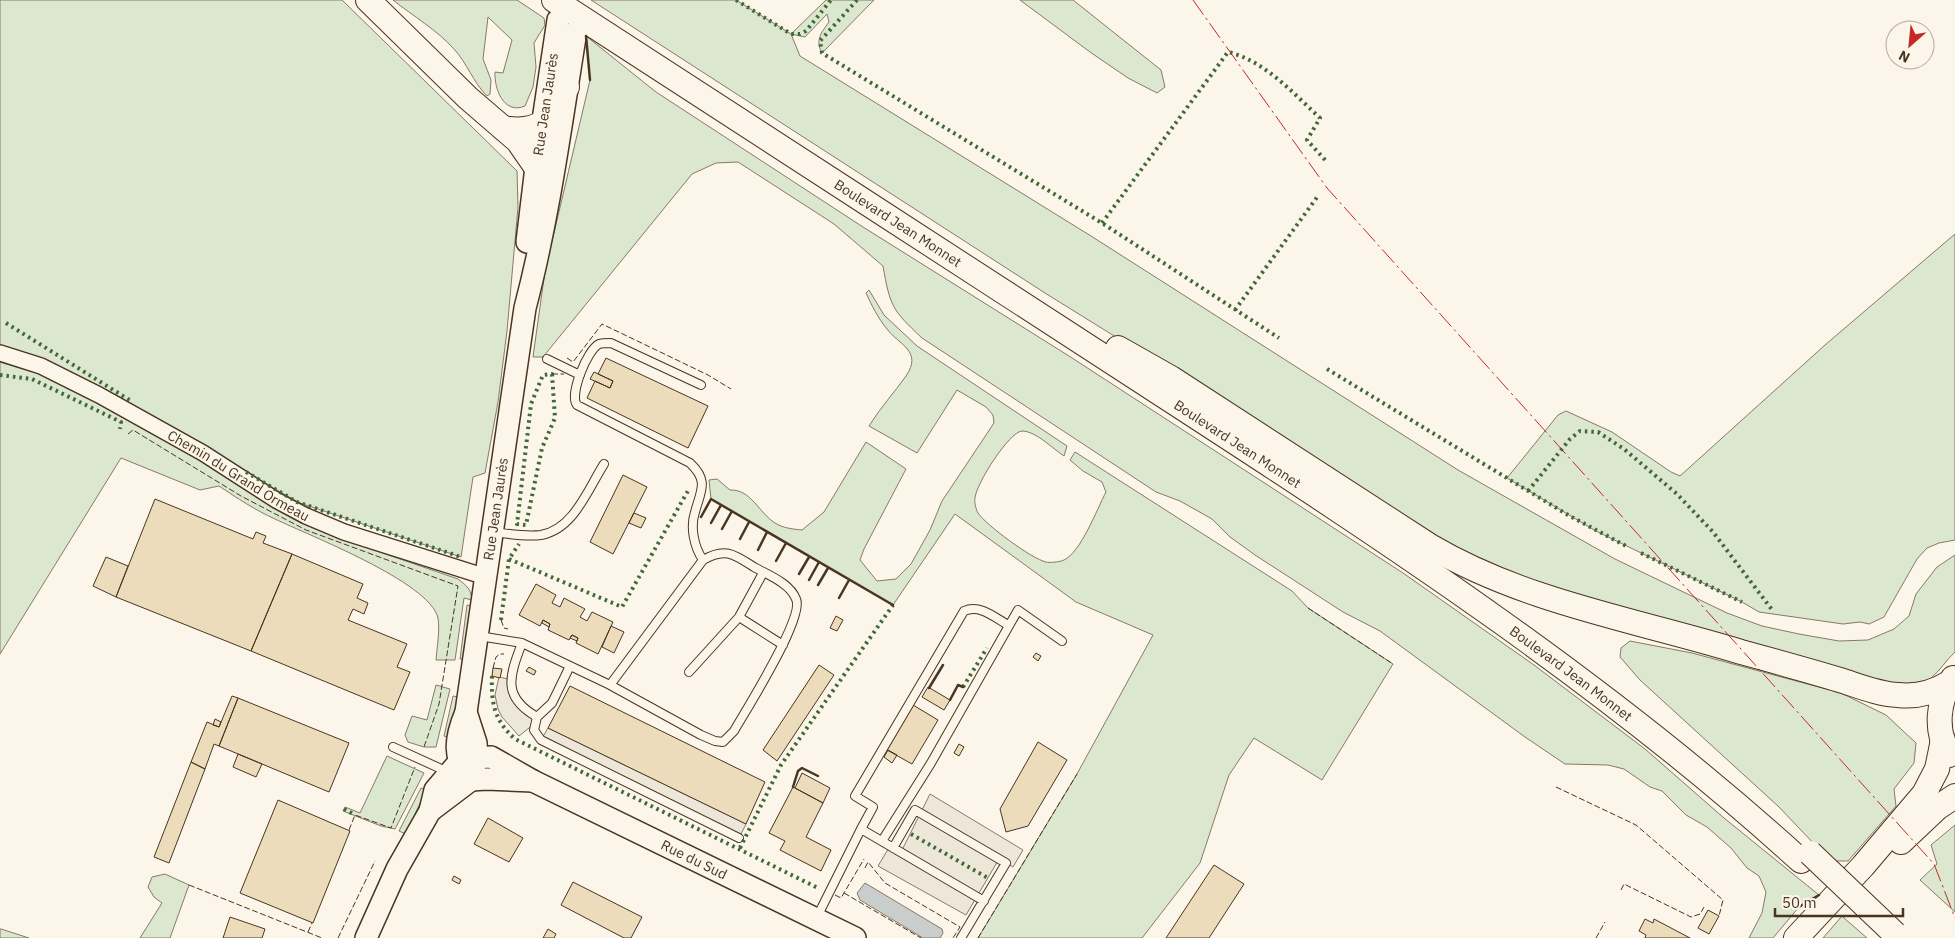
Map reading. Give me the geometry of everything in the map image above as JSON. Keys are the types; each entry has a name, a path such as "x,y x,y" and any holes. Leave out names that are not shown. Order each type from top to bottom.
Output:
{"main road":[{"path":"368,0 432,64 518,141 536,167"},
{"name":"Boulevard Jean Monnet","path":"575,0 1362,513 1544,638 1652,720 1806,857 1892,937"},
{"name":"Boulevard Jean Monnet","path":"556,10 1202,421 1489,612 1600,694 1806,857"},
{"path":"503,128 530,130 543,124 552,114 567,87"},
{"path":"1061,316 1170,378 1430,546 1487,576 1580,607 1699,639 1875,691 1909,696 1928,693 1952,679"},
{"path":"1796,938 1863,866 1924,794 1942,756 1939,717 1942,699 1952,679"},
{"path":"1942,740 1955,763"},
{"path":"1814,938 1897,846 1937,808 1955,796"}],"street":[{"name":"Rue Jean Jaurès","path":"471,780 470,758 459,732 466,712 478,635 525,308 528,229 543,124 556,10"},
{"name":"Rue Jean Jaurès","path":"525,308 535,269 576,31"},
{"name":"Chemin du Grand Ormeau","path":"0,353 41,366 99,395 203,453 276,500 306,516 344,532 486,577"},
{"name":"Rue du Sud","path":"470,758 533,781 855,938"},
{"path":"366,938 397,869 430,811 435,790 470,758"},
{"name":"Rue du Sud","path":"471,780 487,778 533,781"},
{"path":"430,811 471,780"}],"lane":[{"path":"700,385 611,343 599,344 592,351 580,375 574,396 577,406 690,463 697,470 703,487 701,499 695,512 694,540 703,560"},
{"path":"547,359 580,375"},
{"path":"493,532 541,535 558,528 570,518 604,464"},
{"path":"478,635 522,643 610,685 701,735 723,742 734,731 783,646 797,614 798,601 792,590 735,555 724,552 714,554 703,560 610,685"},
{"path":"689,672 739,617 764,573"},
{"path":"816,919 873,807 854,796 964,611 972,608 982,610 1008,625"},
{"path":"882,841 931,763 1018,610 1062,641"},
{"path":"739,617 783,646"},
{"path":"522,643 512,672 513,698 520,707 537,717"},
{"path":"570,666 552,704 537,717 534,730 541,740 739,838"},
{"path":"393,747 470,758"},
{"path":"893,848 915,810 1006,863 961,938"},
{"path":"861,829 984,901"}],"green space":[{"path":"0,0 342,0 517,171 518,207 507,331 498,402 485,473 473,477 461,557 297,502 148,415 180,448 260,498 345,540 461,581 470,590 472,600 464,598 455,660 436,660 439,633 438,618 430,604 392,575 246,504 219,486 200,490 121,458 0,654"},
{"path":"393,0 517,0 544,18 545,25 534,43 536,67 533,87 525,106 518,108 506,104 496,86 495,72 503,73 512,40 488,17 483,59 491,80 490,94 487,96 459,54 433,29"},
{"path":"591,0 736,0 791,34 800,56 1091,236 1458,470 1615,559 1727,613 1762,626 1799,634 1839,641 1868,640 1894,629 1909,616 1916,594 1937,567 1955,555 1955,652 1925,682 1903,684 1874,680 1536,582 1500,569 1444,541 1045,293"},
{"path":"826,0 874,0 822,53 819,40 821,33 829,22 827,14 805,37 791,34"},
{"path":"1020,0 1073,0 1161,70 1165,87 1157,93 1128,78"},
{"path":"586,36 656,92 863,227 1069,356 1403,573 1534,665 1645,749 1724,818 1819,895 1799,907 1773,938 1749,938 1762,913 1766,892 1759,876 1747,868 1731,848 1707,827 1686,815 1662,791 1650,787 1624,769 1608,765 1565,764 1380,631 1343,612 1255,555 1230,537 1212,519 1180,501 1156,492 922,338 904,321 894,306 888,290 883,266 834,224 738,162 716,163 692,174 543,357 533,357 545,271 590,80"},
{"path":"1955,234 1955,540 1939,543 1927,548 1917,559 1884,617 1869,624 1860,622 1843,624 1759,612 1596,531 1507,478 1558,415 1566,411 1612,432 1671,472 1680,476 1825,345"},
{"path":"869,290 884,315 917,346 1067,446 1064,456 1039,437 1022,431 1009,440 987,471 977,491 975,503 977,510 990,525 1010,541 1039,560 1048,562 1064,560 1076,548 1088,529 1106,492 1102,482 1083,471 1070,460 1075,452 1292,591 1308,608 1393,664 1322,780 1254,738 1229,775 1200,863 1142,938 978,938 1077,774 1153,635 1076,602 955,514 893,605 711,499 709,480 717,479 730,490 744,493 775,523 791,529 802,530 824,512 866,442 906,469 860,560 877,581 896,579 911,564 930,530 942,501 994,423 993,415 986,407 957,390 917,453 869,426 906,376 911,367 912,360 911,354 892,335 878,316 866,293"},
{"path":"467,605 472,606 464,659 460,659"},
{"path":"1630,641 1692,653 1841,693 1886,715 1916,743 1914,763 1894,789 1896,806 1848,861 1835,861 1817,847 1779,807 1640,680 1620,657 1621,648"},
{"path":"436,685 450,689 436,747 424,747 408,742 405,735 412,716 427,720"},
{"path":"453,696 458,697 449,738 444,736"},
{"path":"387,756 424,773 395,829 381,826 343,811 345,807 360,813"},
{"path":"421,788 426,790 406,834 399,831"},
{"path":"1955,825 1955,912 1920,880 1937,864 1931,845"},
{"path":"165,874 189,885 170,938 140,938 162,903 154,897 148,887 152,877"},
{"path":"1842,916 1844,918 1867,938 1823,938"},
{"path":"1,929 29,938 0,938"}],"shaded area":[{"path":"499,677 512,680 513,698 537,717 534,724 519,736 502,717 498,709 495,695"},
{"path":"548,728 746,824 739,838 541,740"},
{"path":"930,794 1023,850 1013,867 999,859 966,915 878,866 890,846 901,852"},
{"path":"865,883 942,929 943,933 940,938 923,938 860,900 857,893"}],"building":[{"path":"606,358 708,406 688,448 587,398 595,381 610,388 613,381 598,374"},
{"path":"594,372 613,381 610,388 590,379"},
{"path":"623,475 647,487 613,554 590,542"},
{"path":"155,499 253,539 256,532 266,536 263,543 292,554 251,651 116,597"},
{"path":"634,513 646,518 641,528 629,523"},
{"path":"292,554 363,584 357,598 368,603 364,614 353,609 348,620 407,644 397,667 410,672 394,710 251,651"},
{"path":"106,557 128,566 116,597 93,586"},
{"path":"536,584 556,595 552,603 560,607 564,598 585,609 580,617 587,621 592,612 613,622 598,654 576,643 578,638 572,635 569,640 548,630 550,624 543,620 540,626 519,615"},
{"path":"836,616 843,620 837,631 830,628"},
{"path":"543,620 550,624 549,627 542,623"},
{"path":"611,626 624,632 614,653 602,647"},
{"path":"572,635 578,638 577,641 570,638"},
{"path":"1036,653 1041,656 1038,661 1033,657"},
{"path":"819,665 834,675 777,761 763,750"},
{"path":"529,667 536,671 534,675 526,671"},
{"path":"493,668 502,669 500,678 492,676"},
{"path":"570,686 765,782 746,824 548,728"},
{"path":"928,687 950,700 944,710 922,697"},
{"path":"232,696 238,698 219,746 214,744 205,769 191,762 207,722 219,727"},
{"path":"238,698 349,743 329,792 219,746"},
{"path":"913,705 938,720 912,764 887,750"},
{"path":"215,719 221,722 219,727 213,725"},
{"path":"1038,742 1067,760 1028,826 1006,832 1000,809"},
{"path":"959,744 964,747 959,756 954,753"},
{"path":"888,750 897,755 892,763 884,757"},
{"path":"238,754 262,764 256,777 233,767"},
{"path":"191,762 205,769 169,863 154,857"},
{"path":"802,773 830,788 823,803 795,788"},
{"path":"793,787 823,803 806,837 831,850 821,871 780,850 785,841 769,833"},
{"path":"278,800 350,831 313,923 240,893"},
{"path":"488,818 523,838 509,862 474,844"},
{"path":"1214,865 1244,884 1209,938 1166,938"},
{"path":"454,876 461,880 459,884 452,880"},
{"path":"573,882 642,917 631,938 624,938 561,905"},
{"path":"1708,910 1719,916 1709,934 1698,928"},
{"path":"230,917 265,929 262,938 223,938"},
{"path":"1645,919 1653,923 1654,919 1690,938 1645,938 1646,935 1639,931"},
{"path":"548,929 556,934 554,938 543,938"}],"hedge":[{"path":"736,0 791,34 800,34 806,31 831,0"},
{"path":"857,0 820,41 822,53 1102,223 1279,338"},
{"path":"1102,223 1228,52 1241,56 1266,70 1320,118 1307,140 1326,161"},
{"path":"1235,310 1318,196"},
{"path":"6,323 131,401"},
{"path":"1327,369 1568,515 1626,546"},
{"path":"552,374 555,418 542,448 526,525 517,524 531,404 543,375 552,374"},
{"path":"0,375 32,379 121,422 120,429"},
{"path":"1528,491 1570,439 1580,431 1598,432 1624,449 1677,494 1713,532 1773,611"},
{"path":"246,472 297,502 461,557"},
{"path":"509,559 622,607 689,489"},
{"path":"501,620 509,559 519,544"},
{"path":"1641,553 1742,602"},
{"path":"740,848 781,765 893,605"},
{"path":"963,687 987,648"},
{"path":"492,676 492,695 495,710 502,725 515,739 818,888"},
{"path":"344,809 355,815"},
{"path":"911,834 988,878"}],"fence":[{"path":"567,358 573,362 602,324 708,375 731,389"},
{"path":"552,374 564,374"},
{"path":"128,434 133,430 241,496 306,530 458,586 439,704 424,747"},
{"path":"1308,608 1393,664"},
{"path":"501,620 504,628 508,629"},
{"path":"493,668 496,657 504,654"},
{"path":"349,830 355,815 391,828 415,767"},
{"path":"978,938 1077,774"},
{"path":"1556,787 1636,825 1723,900 1719,916"},
{"path":"835,895 841,898 864,859"},
{"path":"338,938 375,861"},
{"path":"865,868 868,862 885,883 960,927 953,938"},
{"path":"1621,890 1624,884 1691,917 1700,914 1704,907"},
{"path":"189,885 322,938"},
{"path":"844,893 921,938"},
{"path":"1596,938 1605,922"},
{"path":"308,932 312,923"}],"wall":[{"path":"586,36 590,80"},
{"path":"701,517 711,499 893,605"},
{"path":"711,523 721,505"},
{"path":"722,529 732,511"},
{"path":"740,539 749,522"},
{"path":"758,550 767,532"},
{"path":"776,561 786,543"},
{"path":"799,574 809,557"},
{"path":"809,580 819,562"},
{"path":"818,585 828,568"},
{"path":"839,598 849,580"},
{"path":"929,688 943,665"},
{"path":"950,700 958,685 963,687"},
{"path":"793,787 798,771 802,768 818,776"},
{"path":"1799,907 1819,895"}],"power":[{"path":"1193,0 1327,188 1934,864 1955,918"}]}
